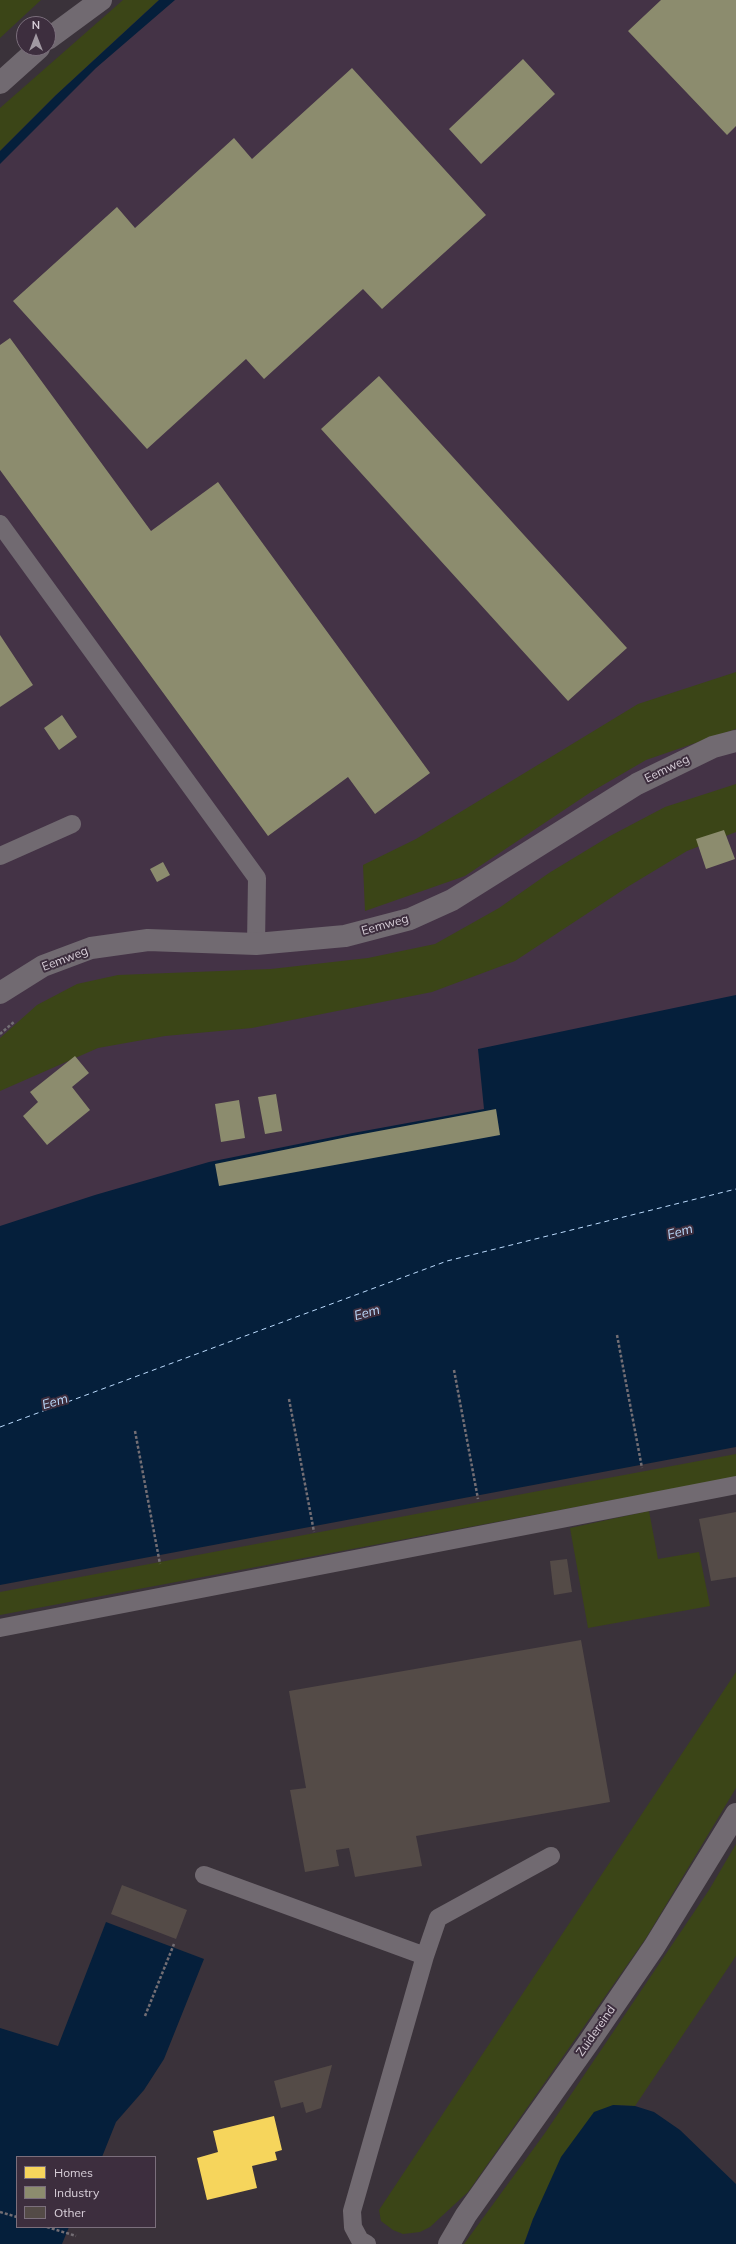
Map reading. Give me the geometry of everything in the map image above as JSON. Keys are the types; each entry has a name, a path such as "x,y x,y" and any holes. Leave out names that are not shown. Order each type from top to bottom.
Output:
{"street":[{"path":"56,32 84,0"},
{"path":"56,33 101,0"},
{"path":"0,83 29,56"},
{"name":"Eemweg","path":"0,993 43,966 91,948 148,940 256,944 344,936 410,918 452,900 637,784 713,747 736,741"},
{"name":"Zuidereind","path":"449,2244 466,2214 589,2042 654,1947 736,1814"}],"lane":[{"path":"0,524 257,878 256,944"},
{"path":"0,856 72,824"},
{"path":"0,1628 736,1485"},
{"path":"367,2244 360,2240 353,2227 352,2211 425,1956 438,1918 551,1856"},
{"path":"204,1875 425,1956"}],"path":[{"path":"617,1335 642,1468"},
{"path":"454,1370 478,1499"},
{"path":"289,1398 314,1532"},
{"path":"135,1432 160,1564"},
{"path":"145,2016 174,1944"},
{"path":"0,2212 16,2217"},
{"path":"50,2228 76,2236"}],"shaded area":[{"path":"146,0 736,0 736,1085 0,1270 0,140"}],"green space":[{"path":"0,0 41,0 24,16 16,16 16,23 0,38"},
{"path":"123,0 159,0 56,95 0,151 0,108"},
{"path":"736,672 736,729 646,760 591,792 465,876 365,911 363,865 416,839 638,704"},
{"path":"736,784 736,832 687,851 629,886 515,961 432,992 252,1028 165,1036 98,1048 0,1091 0,1038 37,1005 77,984 118,975 271,969 368,958 435,944 499,908 549,873 610,836 665,807"},
{"path":"736,1454 736,1477 0,1615 0,1592"},
{"path":"649,1511 658,1559 699,1552 710,1606 588,1628 570,1528"},
{"path":"736,1672 736,1788 646,1938 468,2192 430,2227 420,2232 403,2234 393,2230 381,2221 379,2210"},
{"path":"736,1844 736,1956 635,2106 613,2105 533,2219 524,2244 464,2244 545,2133 709,1890"}],"water":[{"path":"159,0 175,0 96,68 0,164 0,151 56,95"},
{"name":"Eem","path":"736,995 736,1447 0,1585 0,1226 95,1195 209,1162 353,1133 484,1109 478,1049"},
{"path":"106,1922 204,1959 164,2059 144,2090 116,2122 102,2156 16,2156 16,2228 69,2228 62,2244 0,2244 0,2028 58,2046"},
{"path":"613,2105 635,2106 654,2112 680,2130 736,2184 736,2244 524,2244 533,2219 561,2157 594,2112"}],"building: Homes":[{"path":"274,2116 282,2150 275,2152 277,2160 252,2166 257,2188 207,2200 197,2158 218,2152 213,2131"}],"building: Industry":[{"path":"661,0 736,0 736,126 727,135 628,31"},
{"path":"523,59 555,94 481,164 449,129"},
{"path":"352,68 486,215 382,309 363,289 264,379 246,359 147,449 13,301 117,207 135,228 234,138 252,159"},
{"path":"10,338 151,531 218,482 430,773 375,814 348,777 268,836 0,470 0,345"},
{"path":"379,376 627,648 568,701 321,429"},
{"path":"0,635 33,685 0,707"},
{"path":"62,715 77,737 59,750 44,728"},
{"path":"724,830 735,859 706,869 696,839"},
{"path":"163,862 170,875 157,882 150,869"},
{"path":"75,1056 89,1073 72,1087 90,1110 47,1145 23,1116 38,1102 30,1092"},
{"path":"276,1094 282,1131 265,1134 258,1097"},
{"path":"239,1100 245,1138 221,1142 215,1104"},
{"path":"496,1109 500,1135 219,1186 215,1164"}],"building: Other":[{"path":"736,1512 736,1577 711,1581 699,1519"},
{"path":"567,1559 572,1592 554,1595 550,1561"},
{"path":"581,1640 610,1802 416,1836 422,1866 355,1877 349,1848 336,1850 339,1866 305,1872 290,1790 306,1788 289,1691"},
{"path":"122,1885 187,1910 176,1939 111,1914"},
{"path":"332,2065 321,2108 306,2113 303,2102 281,2108 274,2081"}],"ferry route":[{"path":"0,1427 447,1261 736,1189"}]}
